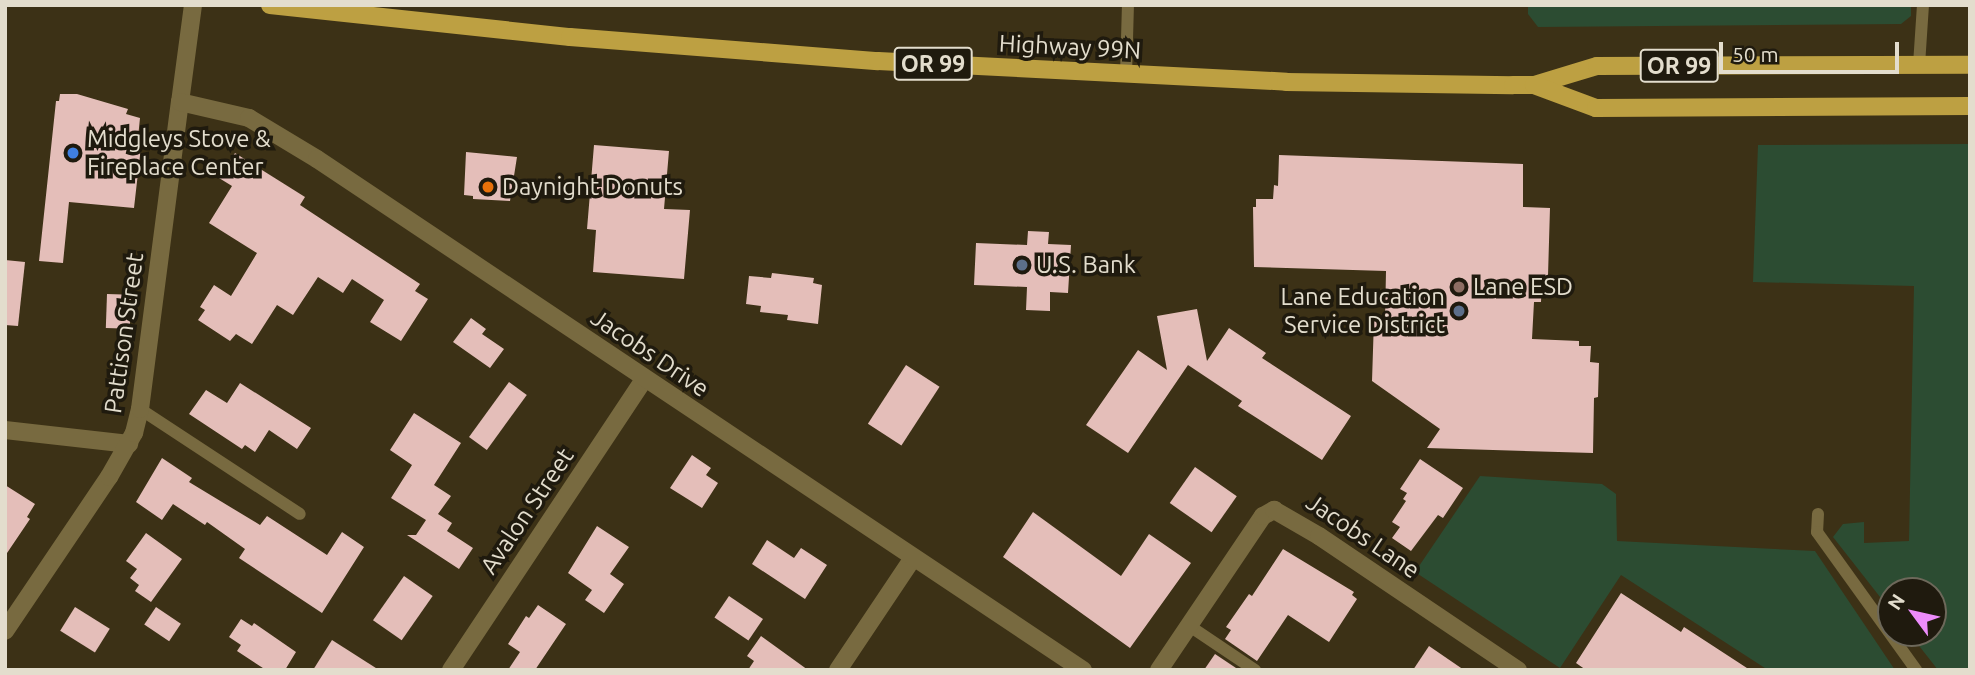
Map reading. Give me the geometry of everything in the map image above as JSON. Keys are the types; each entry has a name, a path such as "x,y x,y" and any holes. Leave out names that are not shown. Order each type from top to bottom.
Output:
{"main road":[{"name":"Highway 99N","path":"270,5 569,37 878,61 1126,75 1389,84 1534,85 1597,66 1970,65"},
{"name":"Highway 99N","path":"1534,85 1595,108 1970,106"}],"street":[{"name":"Pattison Street","path":"5,631 129,444 140,410 193,5"},
{"name":"Jacobs Drive","path":"180,102 254,120 317,159 1083,670"},
{"name":"Avalon Street","path":"451,670 644,379"},
{"path":"5,430 129,444"},
{"name":"Jacobs Lane","path":"1159,670 1263,516 1278,510 1518,670"},
{"path":"838,670 913,558"}],"lane":[{"path":"1126,75 1128,5"},
{"path":"1919,65 1923,5"},
{"path":"140,410 300,514"},
{"path":"1818,514 1817,532 1916,670"},
{"path":"1188,625 1255,670"}],"green space":[{"path":"1528,5 1911,5 1911,16 1901,24 1538,27 1528,14"},
{"path":"1968,144 1970,670 1938,670 1920,647 1947,647 1947,577 1877,577 1877,593 1833,537 1843,524 1864,522 1864,543 1909,541 1914,286 1753,282 1758,145"},
{"path":"1480,476 1602,484 1616,494 1617,541 1815,551 1877,647 1895,670 1768,670 1621,575 1560,668 1415,572"}],"building":[{"path":"60,94 77,94 128,109 126,114 140,118 138,138 142,138 134,208 69,202 63,263 39,261 56,101 59,101"},
{"path":"594,145 669,151 664,209 690,210 684,279 593,272 596,230 587,229"},
{"name":"Daynight Donuts","path":"466,152 517,157 510,201 473,199 473,196 464,195"},
{"path":"235,153 305,197 300,205 420,284 415,291 428,299 401,341 370,322 384,300 352,279 343,293 318,277 293,315 277,305 252,344 236,334 230,341 198,320 205,310 200,307 214,285 231,296 257,253 209,223 232,186 219,178"},
{"name":"Lane Education Service District","path":"1279,155 1523,164 1523,207 1550,208 1548,276 1542,276 1541,302 1534,302 1532,339 1579,341 1579,346 1591,346 1590,362 1599,363 1598,397 1594,398 1593,453 1427,448 1440,429 1372,381 1374,319 1385,320 1386,271 1254,267 1253,207 1256,207 1256,199 1273,199 1274,185 1278,186"},
{"name":"U.S. Bank","path":"1028,231 1049,232 1048,244 1071,245 1068,293 1050,292 1050,311 1026,310 1027,287 974,285 976,243 1027,245"},
{"path":"5,260 25,262 18,326 5,325"},
{"path":"772,273 814,278 813,283 822,285 818,324 787,320 788,315 760,312 761,306 746,304 749,276 771,278"},
{"path":"107,294 131,295 130,329 106,328"},
{"path":"1197,309 1207,361 1229,328 1266,353 1262,358 1351,416 1322,460 1238,406 1242,401 1188,365 1128,453 1086,425 1138,350 1167,370 1157,316"},
{"path":"471,318 486,329 482,334 504,349 490,368 453,342"},
{"path":"906,365 940,387 901,445 868,424"},
{"path":"509,382 527,395 487,450 469,437"},
{"path":"240,383 311,428 297,449 269,430 255,452 245,445 242,449 189,414 206,390 227,403"},
{"path":"414,413 461,443 434,485 451,496 438,514 452,523 447,531 473,548 459,569 407,535 416,535 426,520 391,498 412,465 390,450"},
{"path":"692,455 711,468 706,475 718,483 702,508 670,488"},
{"path":"162,458 192,478 189,482 260,525 267,516 327,555 342,532 364,547 322,613 239,558 245,549 207,522 205,525 173,504 162,520 136,502"},
{"path":"1420,459 1463,488 1443,518 1438,515 1411,551 1392,538 1400,527 1392,522 1406,501 1403,499 1407,493 1400,489"},
{"path":"1195,467 1237,496 1212,532 1170,503"},
{"path":"5,485 35,504 27,517 30,519 5,556"},
{"path":"1033,512 1121,576 1149,534 1191,563 1130,648 1003,557"},
{"path":"597,526 629,547 610,574 624,584 604,613 585,600 592,590 568,573"},
{"path":"146,533 182,559 151,602 135,591 139,585 130,578 137,569 126,561"},
{"path":"767,540 794,558 801,548 827,565 805,599 752,564"},
{"path":"1283,549 1354,592 1352,595 1357,599 1329,642 1288,615 1257,661 1225,639 1231,630 1226,627 1249,594 1252,596"},
{"path":"404,576 433,596 402,640 373,620"},
{"path":"1621,593 1681,632 1684,627 1750,670 1586,670 1576,663"},
{"path":"729,596 763,619 748,640 714,618"},
{"path":"538,605 566,624 535,670 508,670 520,652 508,644 526,616 529,618"},
{"path":"75,607 110,629 95,652 60,631"},
{"path":"156,607 181,624 169,641 144,624"},
{"path":"241,619 252,626 254,623 296,652 285,670 266,670 237,651 241,645 229,637"},
{"path":"761,636 808,670 748,670 754,661 747,656"},
{"path":"332,640 379,670 313,670"},
{"path":"1429,646 1464,670 1413,670"},
{"path":"1215,654 1239,670 1204,670"}],"place":[{"name":"Midgleys Stove & Fireplace Center","path":"73,153"},
{"name":"Daynight Donuts","path":"488,187"},
{"name":"U.S. Bank","path":"1022,265"},
{"name":"Lane ESD","path":"1459,287"},
{"name":"Lane Education Service District","path":"1459,311"}]}
